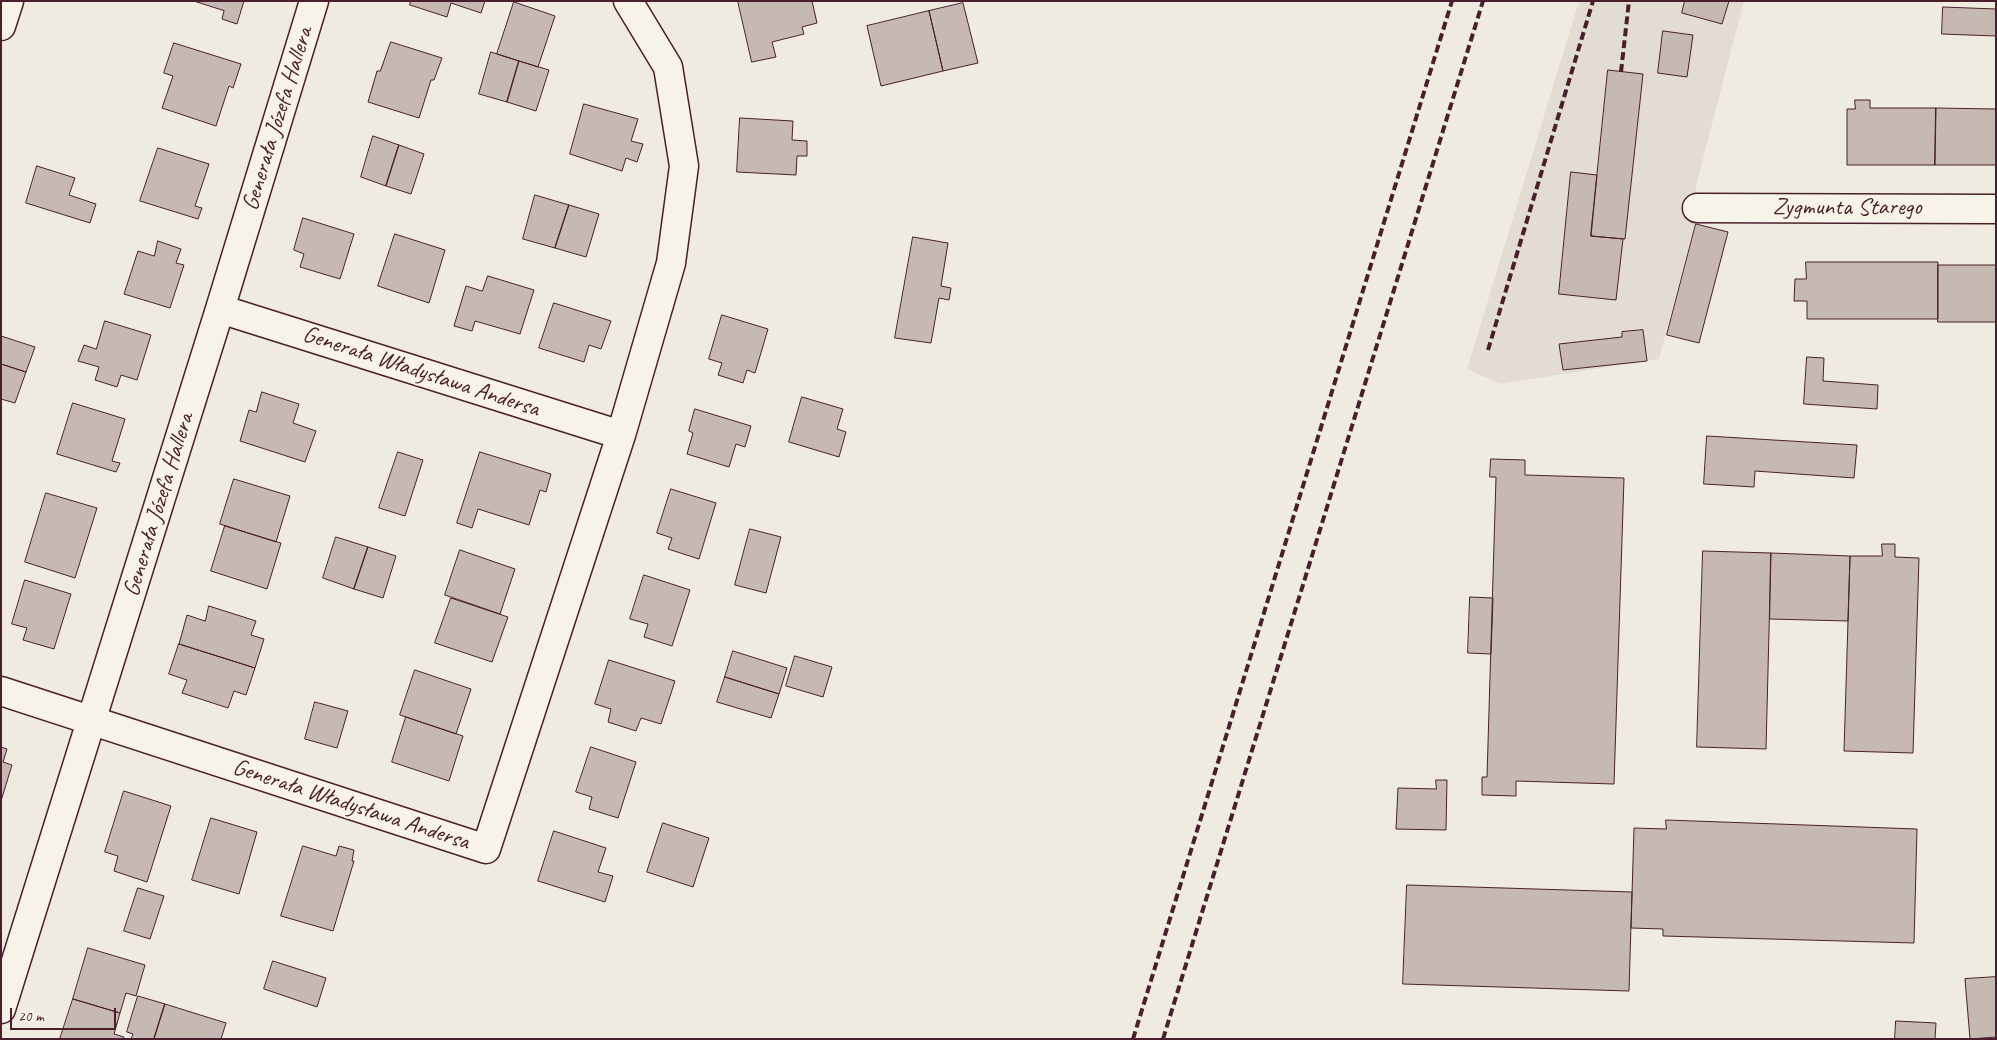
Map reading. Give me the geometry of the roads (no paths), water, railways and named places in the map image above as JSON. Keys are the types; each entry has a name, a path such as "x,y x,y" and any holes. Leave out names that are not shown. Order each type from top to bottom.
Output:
{"street":[{"path":"1,26 9,1"},
{"name":"Generała Józefa Hallera","path":"1,1009 220,309 314,1"},
{"name":"Generała Władysława Andersa","path":"1,691 486,849 621,435 671,263 684,166 668,67 628,1"},
{"name":"Zygmunta Starego","path":"1697,208 1996,209"},
{"name":"Generała Władysława Andersa","path":"220,309 621,435"}],"railway":[{"path":"1133,1039 1452,1"},
{"path":"1163,1039 1483,1"},
{"path":"1488,350 1593,1"},
{"path":"1621,72 1629,1"}]}
